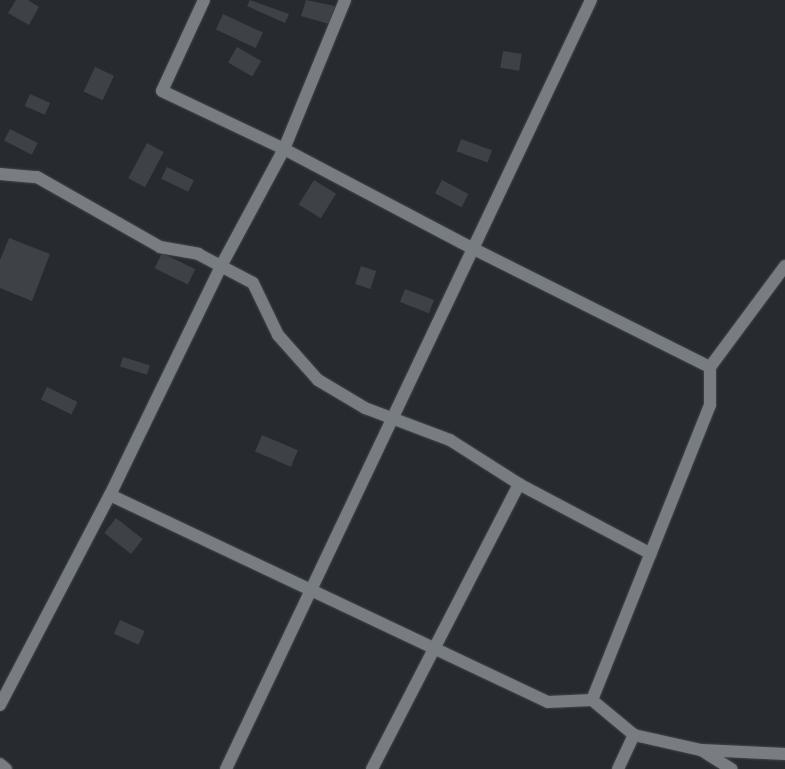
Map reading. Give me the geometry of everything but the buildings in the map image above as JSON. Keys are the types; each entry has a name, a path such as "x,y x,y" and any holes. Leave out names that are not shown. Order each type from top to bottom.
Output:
{"street":[{"path":"204,0 162,91 284,149 474,249 710,367"},
{"path":"0,705 110,495 221,266 284,149 345,0"},
{"path":"226,769 310,590 394,419 591,0"},
{"path":"0,174 37,177 160,247 198,254 253,283 278,335 318,380 365,408 450,440 519,484 651,554"},
{"path":"592,700 710,405 710,367 785,266"},
{"path":"372,769 519,484"},
{"path":"110,495 548,702 592,700 634,735 701,750 785,754"},
{"path":"618,769 634,735"},
{"path":"701,750 730,769"},
{"path":"0,764 6,769"}]}
